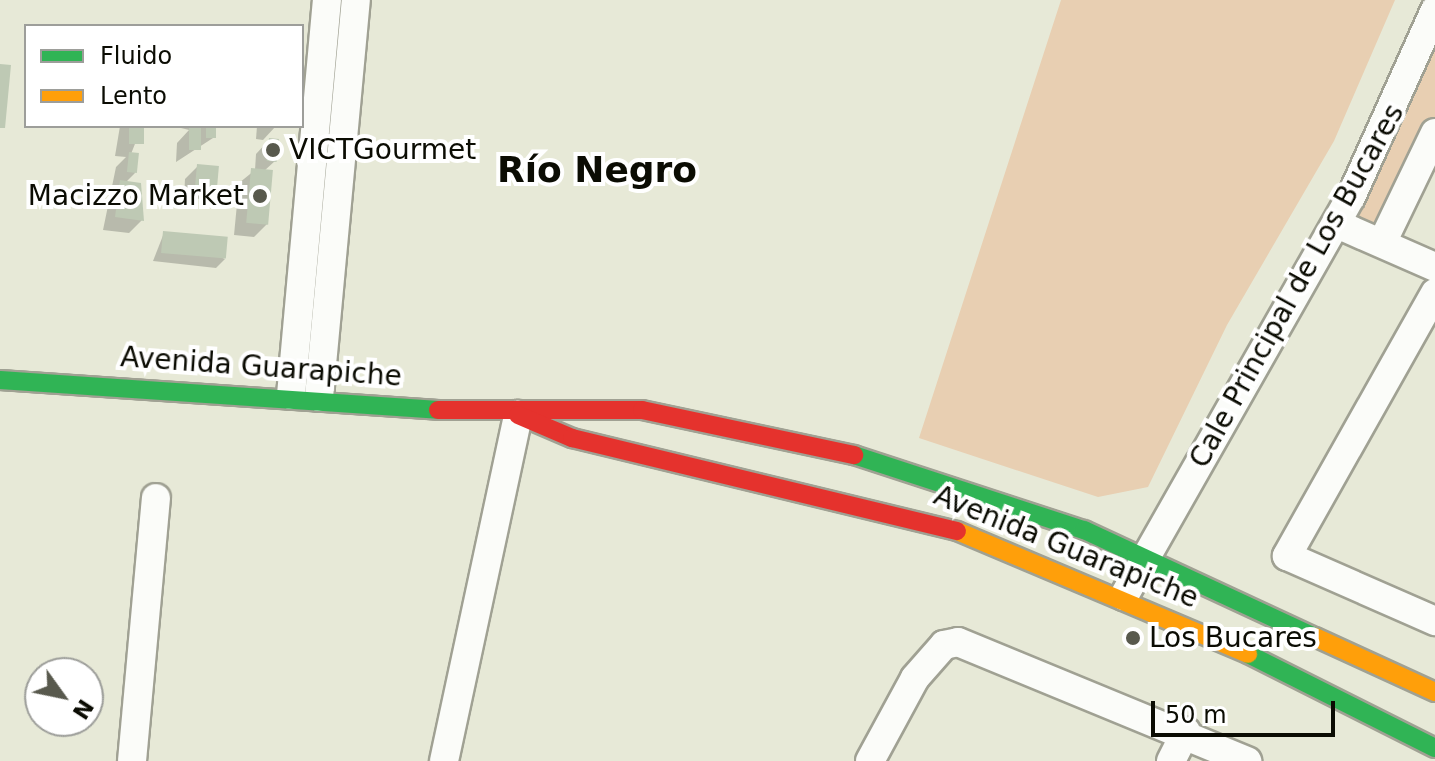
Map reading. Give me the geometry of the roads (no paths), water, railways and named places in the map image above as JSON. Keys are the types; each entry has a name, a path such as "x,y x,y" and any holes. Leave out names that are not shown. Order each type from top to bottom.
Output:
{"street":[{"path":"305,396 315,130 327,0"},
{"path":"305,396 345,133 356,0"},
{"name":"Cale Principal de Los Bucares","path":"1124,596 1337,224 1435,10"},
{"path":"315,130 345,133"},
{"path":"1382,243 1435,133"},
{"path":"1337,224 1435,267"},
{"path":"1435,293 1287,556 1435,621"},
{"name":"Avenida Guarapiche","path":"0,380 305,396 518,415 584,405 642,410 849,453 1016,504 1146,556 1435,692"},
{"path":"444,761 518,415"},
{"name":"Avenida Guarapiche","path":"518,415 572,438 926,520 1124,596 1435,748"},
{"path":"132,761 156,498"},
{"path":"870,761 915,678 944,645 958,642 1186,732 1247,761"},
{"path":"1171,761 1186,732"}],"place":[{"name":"VICTGourmet","path":"273,150"},
{"name":"Macizzo Market","path":"260,196"},
{"name":"Los Bucares","path":"1133,638"}],"district":[{"name":"Río Negro","path":"597,170"}]}
